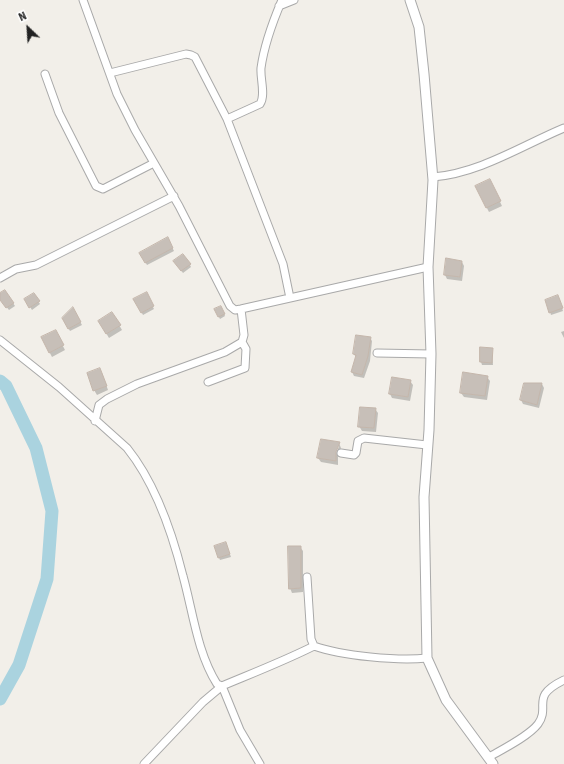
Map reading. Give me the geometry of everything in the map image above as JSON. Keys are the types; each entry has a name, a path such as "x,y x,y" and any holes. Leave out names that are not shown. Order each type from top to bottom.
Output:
{"street":[{"path":"83,0 117,94 216,275 226,301 235,310 428,267"},
{"path":"227,119 260,104 263,100 261,69 281,3 294,0"},
{"path":"410,0 418,26 424,74 433,177 428,267 431,354 424,497 427,658 446,700 491,761 535,728 542,716 542,698 546,692 564,680"},
{"path":"110,73 192,55 195,57 227,119 283,264 290,298"},
{"path":"45,74 59,113 96,186 103,189 154,163"},
{"path":"433,177 448,176 487,164 564,128"},
{"path":"0,278 16,269 32,267 43,262 174,196"},
{"path":"95,420 99,405 107,399 137,384 225,352 242,342 244,335 241,309"},
{"path":"0,340 59,387 127,448 147,478 167,524 198,638 208,666 217,684 222,686 240,730 260,764"},
{"path":"208,382 245,368 246,349 242,342"},
{"path":"377,353 431,354"},
{"path":"341,453 354,455 356,453 358,441 364,438 427,445"},
{"path":"307,577 311,639 314,646"},
{"path":"144,764 203,702 222,686 288,659 314,646 340,653 409,660 427,658"}],"building":[{"path":"490,179 501,201 486,208 475,186"},
{"path":"168,237 173,248 145,263 139,253"},
{"path":"183,254 191,264 181,271 173,261"},
{"path":"446,258 462,261 460,277 444,275"},
{"path":"5,290 14,303 6,308 0,300 0,293"},
{"path":"147,292 154,306 141,313 133,299"},
{"path":"34,293 40,301 29,308 24,299"},
{"path":"558,295 563,308 549,313 545,300"},
{"path":"221,306 225,314 218,317 214,309"},
{"path":"73,307 81,322 68,329 62,318"},
{"path":"112,312 121,325 106,334 98,321"},
{"path":"56,330 64,345 49,353 41,337"},
{"path":"356,335 371,337 368,356 362,375 351,372 356,355 353,354"},
{"path":"480,347 493,348 492,363 480,362"},
{"path":"100,368 107,386 93,391 87,373"},
{"path":"463,372 488,376 485,396 460,393"},
{"path":"392,377 411,380 408,397 389,394"},
{"path":"524,383 542,383 537,405 520,400"},
{"path":"360,407 376,408 374,428 358,427"},
{"path":"321,439 340,442 336,452 336,461 317,458"},
{"path":"226,542 230,554 218,558 214,546"},
{"path":"288,546 301,546 301,588 289,589"}],"waterway":[{"path":"0,381 6,386 36,448 52,511 47,579 19,665 0,699"}]}
